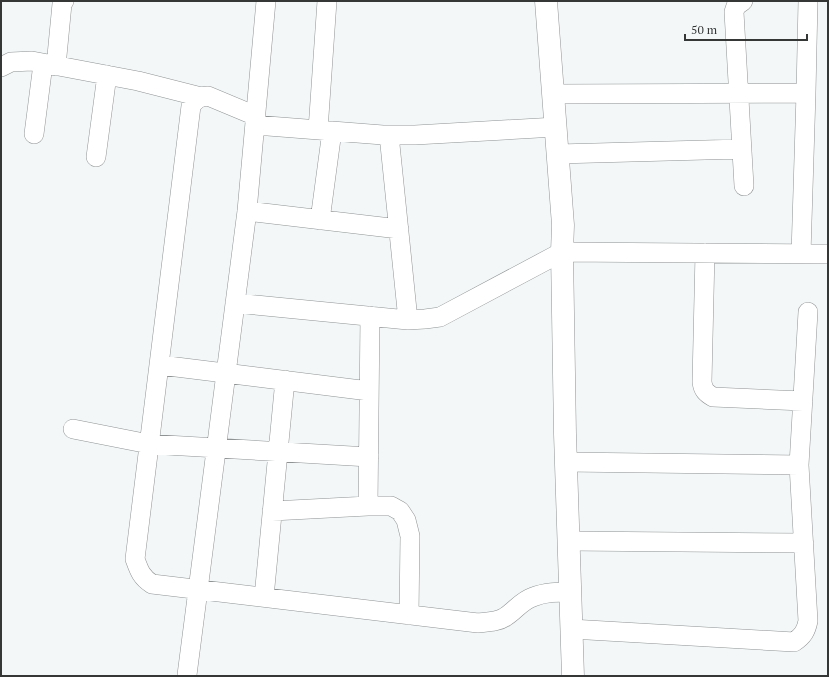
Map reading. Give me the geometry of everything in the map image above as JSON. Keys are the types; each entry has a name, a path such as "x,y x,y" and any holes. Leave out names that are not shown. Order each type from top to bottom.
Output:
{"street":[{"path":"34,134 62,4 64,1"},
{"path":"187,676 247,211 266,1"},
{"path":"320,220 325,130 327,1"},
{"path":"546,1 563,225 562,252 566,462 573,676"},
{"path":"743,1 736,6 734,12 740,94 744,186"},
{"path":"801,254 808,1"},
{"path":"1,67 11,62 32,62 138,81 201,97"},
{"path":"96,157 107,75"},
{"path":"554,94 806,93"},
{"path":"556,127 415,135 388,135 325,130 256,120 208,96 195,100 191,106 135,558 139,571 144,579 152,584 478,623 505,618 523,602 533,596 544,593 570,592"},
{"path":"388,135 408,320"},
{"path":"558,154 742,149"},
{"path":"247,211 399,229"},
{"path":"235,304 408,320 440,317 562,252 828,254"},
{"path":"705,253 703,389 707,394 713,397 803,401"},
{"path":"571,629 794,642 801,638 806,630 808,620 800,465 808,312"},
{"path":"368,506 370,316"},
{"path":"160,365 369,391"},
{"path":"264,597 285,380"},
{"path":"73,429 149,444 369,457"},
{"path":"566,462 800,465"},
{"path":"272,511 368,506 392,506 400,511 406,520 410,536 409,614"},
{"path":"569,541 804,543"}]}
